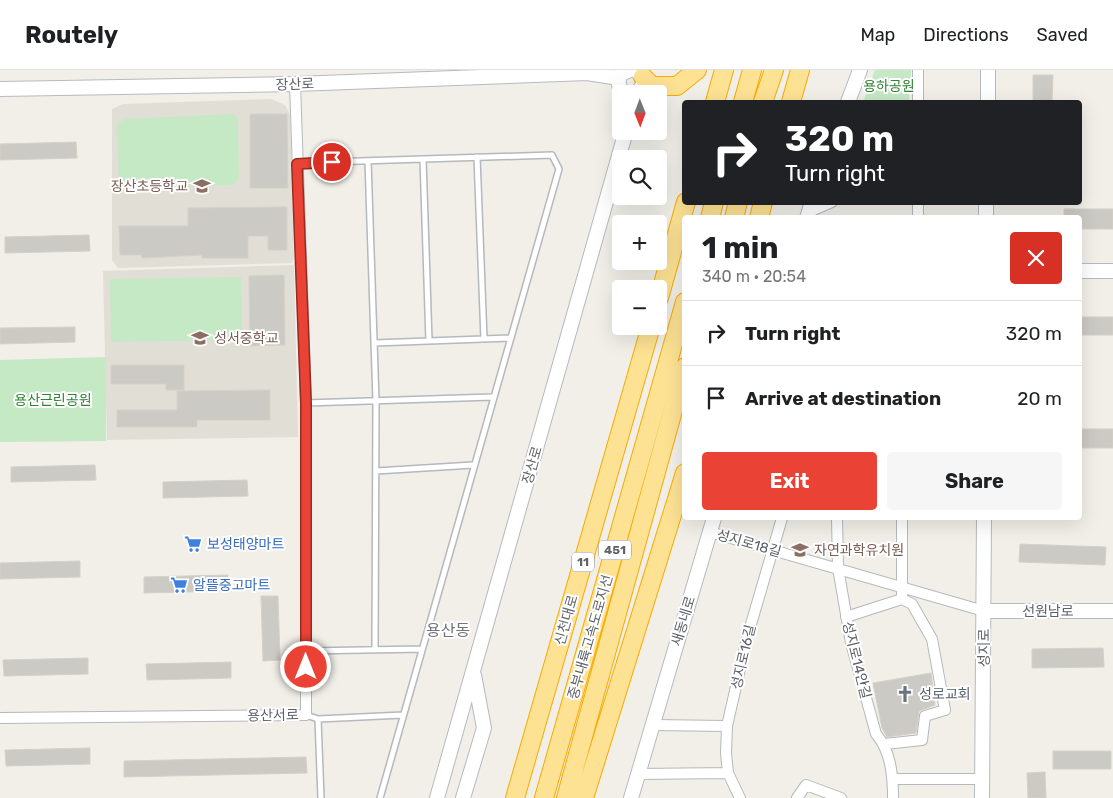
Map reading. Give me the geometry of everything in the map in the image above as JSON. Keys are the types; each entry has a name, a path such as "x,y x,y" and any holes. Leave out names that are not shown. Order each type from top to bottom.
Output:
{"highway":[{"path":"633,73 652,86 677,86 697,70"},
{"path":"716,100 724,70"},
{"path":"744,100 752,70"},
{"path":"764,100 774,70"},
{"path":"792,100 800,70"},
{"path":"664,280 682,216"},
{"name":"중부내륙고속도로지선","path":"544,798 682,313"},
{"name":"신천대로","path":"515,798 648,335"},
{"name":"중부내륙고속도로지선","path":"566,798 682,378"},
{"path":"584,798 682,483"}],"street":[{"path":"849,100 860,70"},
{"path":"918,70 918,100"},
{"path":"988,70 988,100"},
{"name":"장산로","path":"0,89 295,84 484,73 633,73"},
{"path":"620,85 633,73 643,85"},
{"name":"용산서로","path":"0,718 306,715 306,403 295,84"},
{"name":"장산로","path":"437,798 623,140"},
{"path":"809,211 824,205"},
{"path":"1082,271 1113,271"},
{"name":"새동네로","path":"631,798 713,520"},
{"name":"성지로16길","path":"740,798 728,773 726,753 727,726 747,638 781,520"},
{"name":"성지로14안길","path":"837,520 838,568 851,643 876,734 884,744 893,779 893,798"},
{"path":"902,520 902,599"},
{"name":"성지로","path":"982,798 984,520"},
{"name":"성지로18길","path":"710,532 984,611"},
{"path":"846,616 902,599 912,604 932,639 946,710 925,716 922,740 884,744"},
{"name":"선원남로","path":"984,611 1113,611"},
{"path":"463,798 484,728 473,670"},
{"path":"653,725 727,726"},
{"path":"638,774 728,773"},
{"path":"893,779 982,780"},
{"path":"797,798 806,785 841,798"}],"lane":[{"path":"297,164 552,155 559,169 492,397 380,798"},
{"path":"477,158 484,339"},
{"path":"424,159 429,341"},
{"path":"368,161 376,401 375,650"},
{"path":"374,343 510,338"},
{"path":"306,403 492,397"},
{"path":"376,471 474,466"},
{"path":"306,651 422,649"},
{"path":"306,715 318,719 404,715"},
{"path":"318,719 321,798"}],"shaded area":[{"name":"장산초등학교","path":"271,99 285,105 290,114 294,258 292,263 118,268 112,260 112,109 123,104"},
{"name":"성서중학교","path":"294,265 298,437 107,440 103,271"}],"green space":[{"name":"용하공원","path":"875,70 911,70 909,100 864,100"},
{"path":"232,114 238,118 239,179 232,185 119,186 117,124 125,119"},
{"path":"241,277 242,340 111,342 110,279"},
{"name":"용산근린공원","path":"106,357 106,441 0,442 0,360"}],"building":[{"path":"1033,75 1053,75 1052,100 1033,100"},
{"path":"250,114 287,114 288,188 250,188"},
{"path":"76,142 77,158 0,160 0,144"},
{"path":"287,207 287,250 268,250 268,236 248,236 248,258 202,258 202,255 142,258 141,255 120,255 119,226 188,226 188,208"},
{"path":"1064,209 1113,209 1113,229 1082,229 1082,215 1064,215"},
{"path":"89,235 90,251 5,253 5,237"},
{"path":"284,275 285,345 250,346 249,276"},
{"path":"1082,317 1113,317 1113,335 1082,335"},
{"path":"75,327 75,342 0,344 0,328"},
{"path":"111,365 184,365 184,390 166,390 166,384 111,384"},
{"path":"270,390 270,420 197,420 197,427 117,427 117,410 177,410 177,391"},
{"path":"1082,429 1113,429 1113,448 1082,448"},
{"path":"95,465 96,480 11,482 11,467"},
{"path":"247,480 248,496 163,498 163,482"},
{"path":"1020,544 1106,547 1105,565 1019,562"},
{"path":"80,561 80,577 0,579 0,563"},
{"path":"228,575 229,591 144,593 144,577"},
{"path":"261,596 278,596 280,660 263,661"},
{"path":"1103,648 1104,667 1032,668 1032,649"},
{"path":"88,658 88,674 4,676 3,660"},
{"path":"231,662 231,678 147,680 146,664"},
{"name":"성로교회","path":"931,673 935,705 919,711 916,733 887,737 882,728 873,683"},
{"path":"90,748 90,764 6,766 5,750"},
{"path":"1053,751 1111,751 1111,769 1053,769"},
{"path":"306,757 307,773 124,777 124,761"},
{"path":"1045,772 1046,798 1028,798 1027,773"}],"place":[{"name":"장산초등학교","path":"202,186"},
{"name":"성서중학교","path":"200,338"},
{"name":"보성태양마트","path":"193,544"},
{"name":"자연과학유치원","path":"800,550"},
{"name":"알뜰중고마트","path":"179,585"},
{"name":"성로교회","path":"905,694"}],"district":[{"name":"용산동","path":"448,630"}],"route":[{"path":"306,667 306,403 297,164 332,162"}]}
